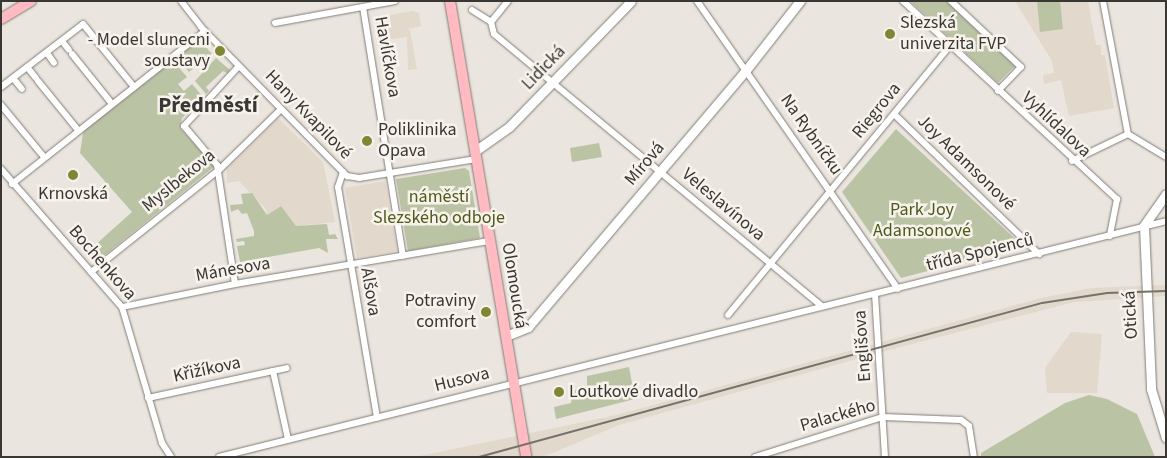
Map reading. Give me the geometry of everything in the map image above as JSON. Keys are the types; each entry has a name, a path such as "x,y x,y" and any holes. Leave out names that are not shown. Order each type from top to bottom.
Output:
{"main road":[{"path":"1,19 30,1"},
{"name":"Olomoucká","path":"450,1 526,457"}],"street":[{"name":"Hany Kvapilové","path":"181,1 205,31 281,109 343,172 354,178 476,154"},
{"path":"275,23 395,1"},
{"path":"491,22 508,1"},
{"name":"Lidická","path":"476,154 507,129 631,1"},
{"name":"Na Rybníčku","path":"697,1 831,190 898,289"},
{"name":"Mírová","path":"506,336 528,327 746,70 800,1"},
{"name":"Vyhlídalova","path":"903,1 1072,161 1117,199 1110,236"},
{"path":"951,1 1021,67 998,91"},
{"path":"1103,1 1128,134 1166,157"},
{"name":"Havlíčkova","path":"363,7 403,256"},
{"name":"Veleslavínova","path":"472,10 491,22 492,32 552,83 822,306"},
{"path":"1,87 84,24 134,87"},
{"path":"12,184 205,31"},
{"path":"62,41 112,104"},
{"name":"Riegrova","path":"728,315 950,46"},
{"path":"46,53 54,63"},
{"path":"235,284 219,170 184,126 240,66"},
{"path":"27,67 78,130"},
{"path":"13,78 22,89"},
{"path":"1,105 44,157"},
{"name":"Myslbekova","path":"91,272 219,170 281,109"},
{"name":"Joy Adamsonové","path":"894,114 1039,254"},
{"path":"1072,161 1128,134"},
{"name":"Bochenkova","path":"1,168 12,184 122,307 148,398 166,451 171,457"},
{"name":"Alšova","path":"343,172 338,187 377,418"},
{"path":"1144,226 1166,194"},
{"name":"třída Spojenců","path":"822,306 898,289 1166,221"},
{"name":"Otická","path":"1144,226 1151,389 1166,438"},
{"path":"350,265 490,241"},
{"name":"Mánesova","path":"122,307 235,284 350,265"},
{"name":"Englišova","path":"875,294 885,457"},
{"name":"Husova","path":"219,457 822,306"},
{"name":"Křižíkova","path":"148,398 287,368"},
{"path":"273,371 288,439"},
{"name":"Palackého","path":"756,457 883,417 961,420 969,426 974,457"}],"shaded area":[{"path":"1015,1 1088,1 1096,45 1101,45 1101,55 1105,55 1114,108 1069,116 1061,80 1044,84 1043,75 1054,73 1052,61"},
{"path":"412,11 419,13 421,26 407,29 410,30 417,69 408,70 407,37 378,41 374,18"},
{"path":"278,118 323,162 335,222 296,226 281,206 267,215 266,209 239,181 227,183 227,169"},
{"path":"385,181 397,251 357,258 345,188"},
{"path":"1166,285 1166,296 1074,302 893,349 619,425 543,457 415,457 617,415 1041,298 1092,288"},
{"path":"1071,332 1102,334 1097,393 1047,393 1045,368"}],"green space":[{"path":"910,1 946,1 1015,66 998,83"},
{"path":"1037,1 1060,1 1063,29 1040,32"},
{"path":"198,38 212,54 189,72 177,58"},
{"path":"216,58 230,70 227,73 223,71 206,87 209,91 206,94 195,81"},
{"path":"173,61 187,77 178,84 184,91 192,84 203,97 182,118 180,128 215,166 95,263 85,254 132,212 80,153 83,133 91,120 94,123"},
{"name":"Park Joy Adamsonové","path":"896,129 1023,246 901,278 842,192"},
{"path":"599,143 602,157 572,162 570,148"},
{"name":"náměstí Slezského odboje","path":"465,168 469,171 480,238 408,251 396,179"},
{"path":"252,193 267,215 281,206 296,226 327,224 329,235 335,234 338,239 326,239 328,253 319,248 240,262 237,246 245,245 244,241 237,242 236,239 254,236 254,231 247,213 242,214 238,209 231,212 230,205 243,204 241,194"},
{"path":"629,367 635,399 556,419 554,407 571,403 573,391 587,387 587,376"},
{"path":"1089,395 1107,399 1137,414 1155,457 981,457 981,453 1065,403"}],"railway":[{"path":"479,457 1042,303 1107,293 1166,291"}],"place":[{"name":"Slezská univerzita FVP","path":"890,34"},
{"name":"- Model slunecni soustavy","path":"220,51"},
{"name":"Poliklinika Opava","path":"367,141"},
{"name":"Krnovská","path":"73,175"},
{"name":"Potraviny comfort","path":"486,312"},
{"name":"Loutkové divadlo","path":"559,392"}],"district":[{"name":"Předměstí","path":"208,106"}]}
